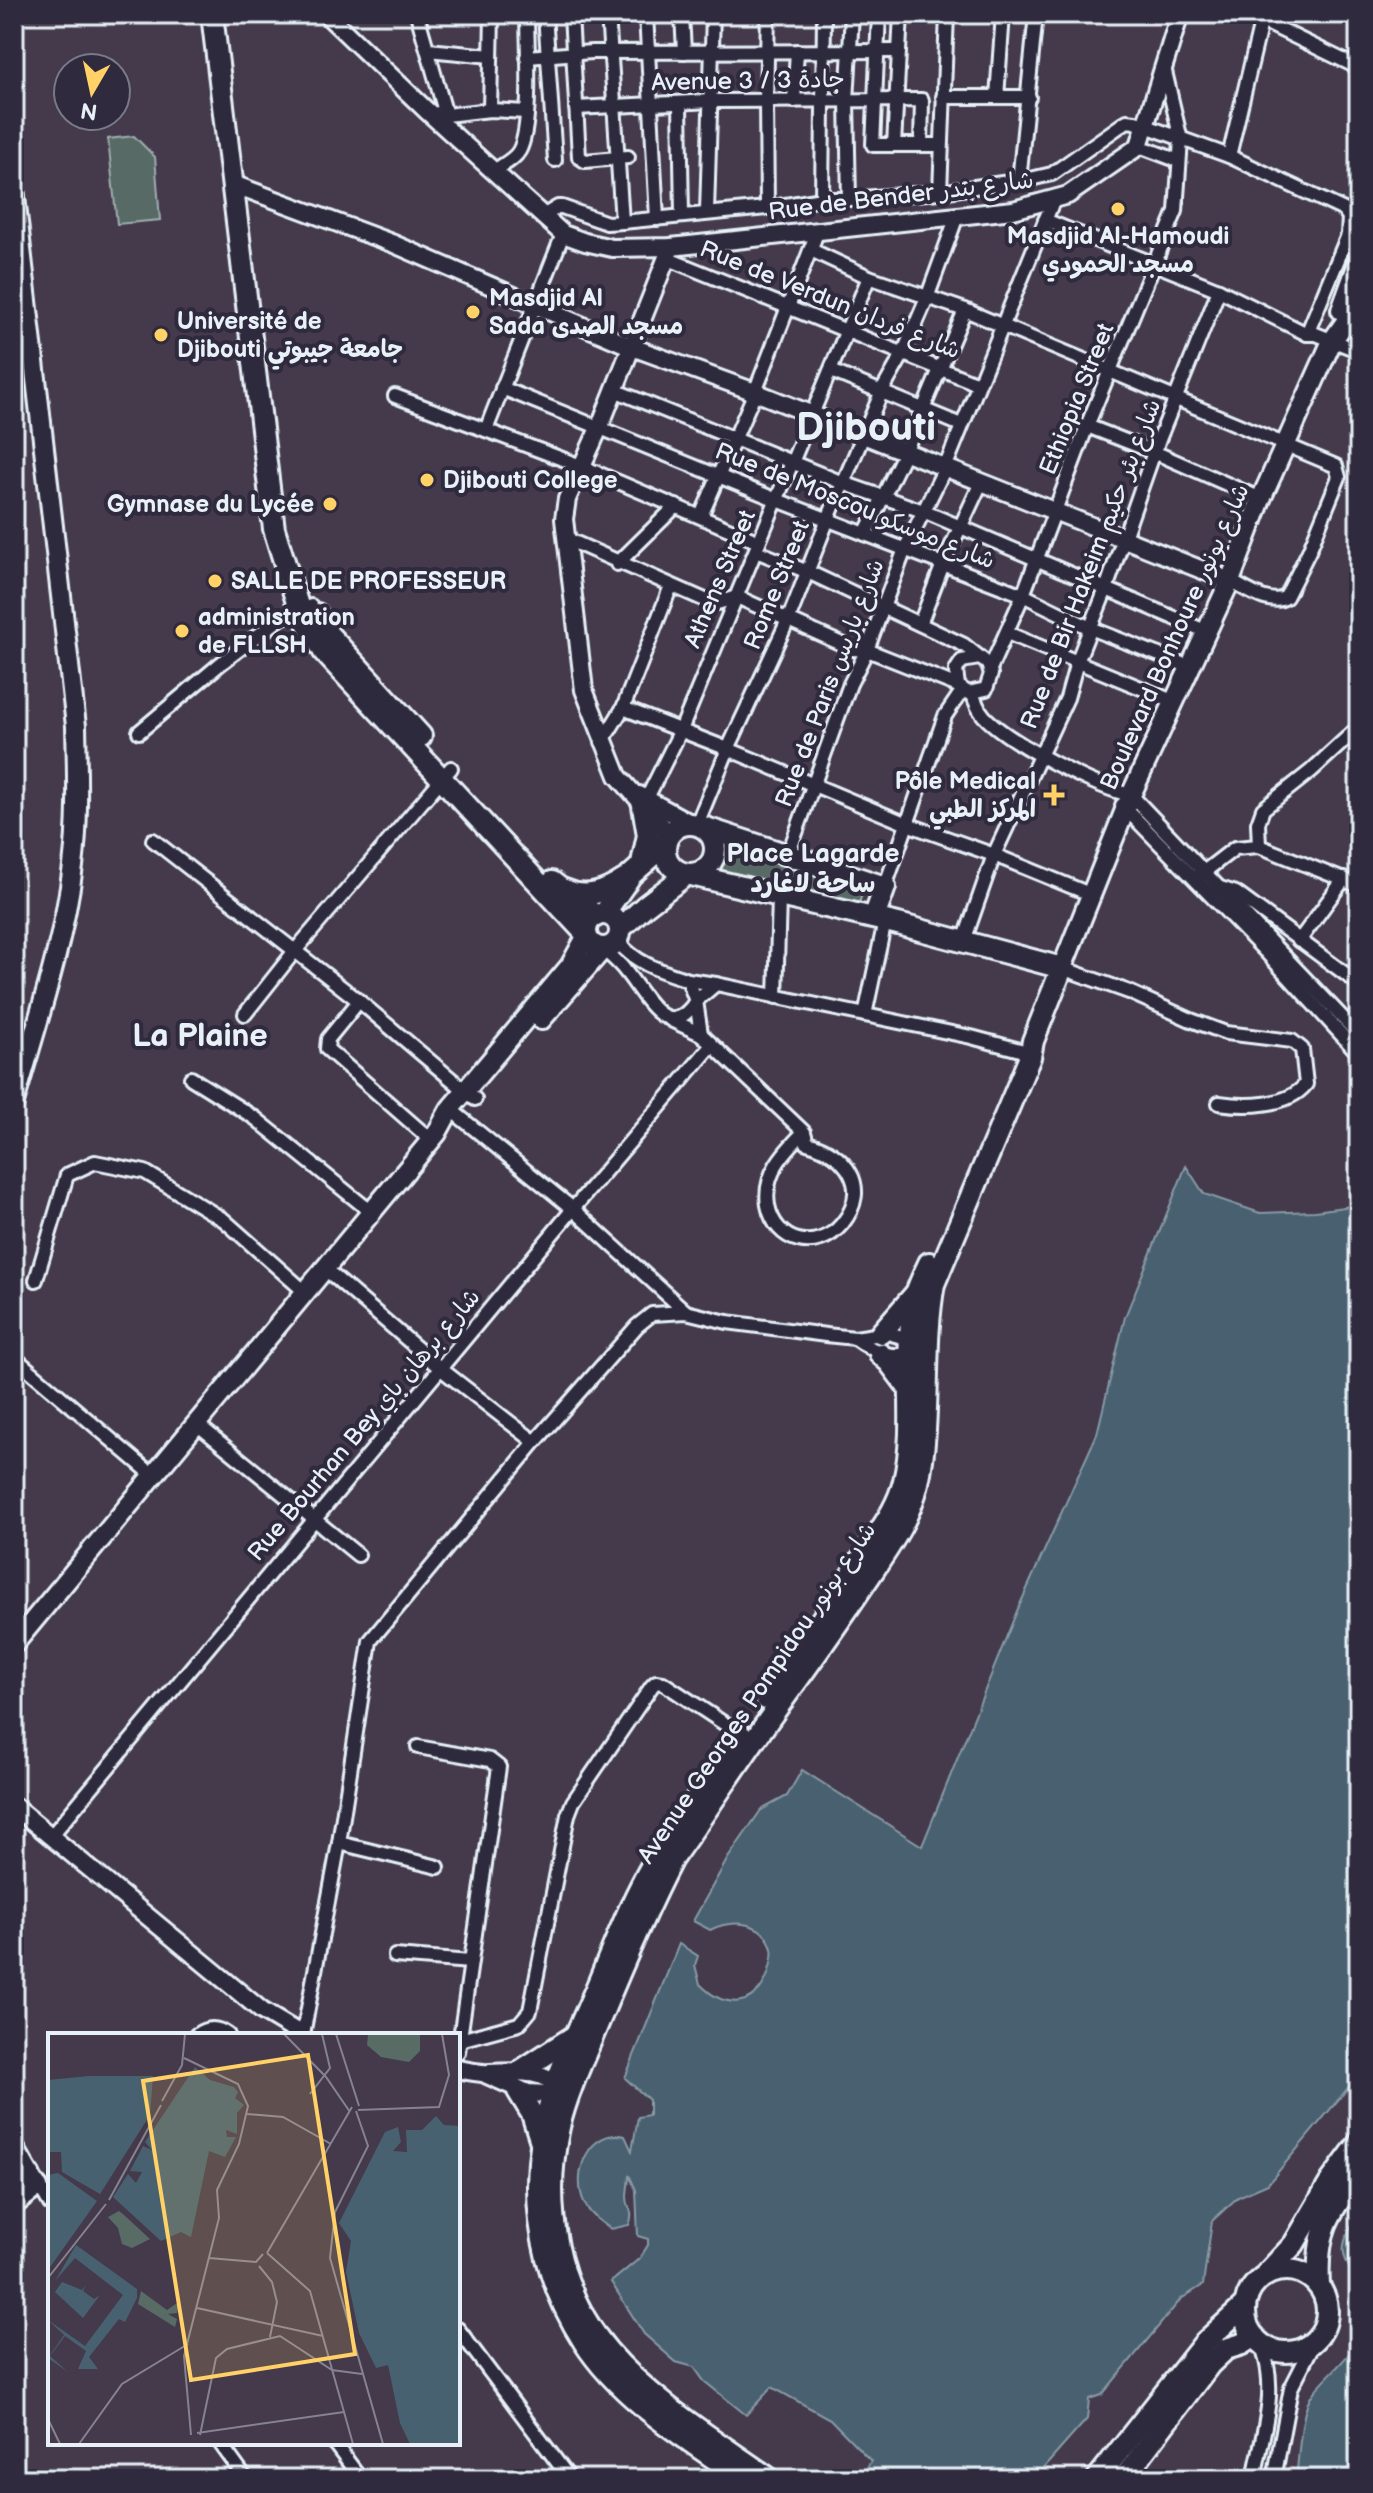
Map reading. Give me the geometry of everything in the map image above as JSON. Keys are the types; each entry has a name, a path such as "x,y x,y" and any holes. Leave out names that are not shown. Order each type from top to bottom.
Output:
{"main road":[{"path":"212,14 239,186 285,527 305,607 446,773 602,931"},
{"path":"223,14 239,186"},
{"path":"14,188 76,726 78,816 61,937 14,1103"},
{"name":"Boulevard Bonhoure شارع بونور","path":"1062,968 1092,895 1123,799 1175,702 1230,581 1261,499 1335,335 1356,296 1359,261"},
{"path":"446,773 602,931"},
{"path":"14,1644 155,1477 323,1267 470,1095 570,966 602,931 636,869 648,835 642,799"},
{"path":"554,884 570,893 590,894 613,887 666,841 677,827 696,825 885,887 879,919"},
{"path":"602,931 687,874 704,870 714,857 714,840 696,825"},
{"path":"666,841 665,853 673,867 687,874 879,919 1062,968 1028,1049"},
{"name":"Avenue Georges Pompidou شارع بونور","path":"744,2479 638,2402 585,2345 564,2308 542,2244 537,2186 541,2142 576,2035 636,1896 655,1861 837,1625 881,1560 903,1506 918,1484 923,1446 916,1347 917,1291 1028,1049"},
{"name":"Avenue Georges Pompidou شارع بونور","path":"903,1506 903,1482 909,1449 910,1390 916,1347 928,1318 934,1284 1028,1049"},
{"path":"910,1390 889,1362 880,1343 917,1291"},
{"name":"Avenue Georges Pompidou شارع بونور","path":"747,1738 672,1859 559,2092 551,2188 559,2256 586,2319 607,2350 650,2390 770,2479"},
{"path":"541,2142 520,2080 576,2035"},
{"path":"1261,2278 1285,2269 1310,2277 1319,2286 1328,2308 1323,2330 1316,2339 1299,2350 1288,2352 1268,2347 1257,2339 1245,2316 1245,2305 1248,2295 1261,2278 1294,2244 1331,2181 1359,2143"},
{"path":"1319,2286 1318,2251 1325,2222 1359,2173"},
{"path":"1097,2479 1205,2342 1245,2305"},
{"path":"1123,2479 1210,2364 1226,2349 1257,2339"}],"street":[{"path":"326,14 563,234 486,430"},
{"path":"417,14 446,115"},
{"path":"490,110 492,14"},
{"path":"494,171 520,149 526,112 527,14"},
{"path":"545,14 555,160"},
{"path":"571,14 579,157 585,161 623,158"},
{"path":"608,14 614,108 623,158 622,222"},
{"path":"646,14 657,219"},
{"path":"682,14 684,52"},
{"path":"707,212 713,14"},
{"path":"767,208 768,14"},
{"path":"822,199 824,14"},
{"path":"849,199 847,101 852,14"},
{"path":"879,14 873,145 940,145"},
{"path":"894,145 901,14"},
{"path":"940,192 947,14"},
{"path":"997,97 1003,14"},
{"path":"1019,181 1036,14"},
{"path":"1179,161 1139,146 1180,14"},
{"path":"1248,14 1262,17 1359,68"},
{"path":"1229,156 1262,17"},
{"path":"428,50 491,56"},
{"path":"794,101 797,51"},
{"path":"527,57 610,52 899,51"},
{"name":"Ethiopia Street","path":"990,669 1023,595 1087,426 1176,211 1181,140 1164,67"},
{"path":"943,97 1029,97"},
{"name":"Avenue 3 / جادة 3","path":"553,118 576,112 712,101 922,100 921,145"},
{"path":"680,104 682,215"},
{"path":"426,110 446,115 490,110 526,112"},
{"path":"543,216 558,207 607,223 622,222 767,208 822,199 940,192 1019,181 1052,174 1127,121 1229,156 1337,205 1349,217 1348,235 1307,334"},
{"name":"Rue de Bender شارع بندر","path":"563,234 612,248 669,252 818,230 1013,210 1068,195 1139,146"},
{"path":"239,186 394,244 632,347 864,434 1272,600 1280,601 1286,597 1309,551 1339,477 1336,466 965,310 869,277 811,250"},
{"name":"Rue de Paris شارع باريس","path":"788,855 850,684 867,650 905,549 945,468 1053,201"},
{"name":"Rome Street","path":"696,825 789,618 882,391 903,354 927,298 957,216"},
{"path":"1045,220 1219,290 1307,334 1335,335 1359,351"},
{"path":"701,516 755,392 818,230"},
{"path":"666,841 662,826 642,799 618,776 584,690 564,519 567,499 600,426 669,252"},
{"name":"Rue de Verdun شارع فردان","path":"669,252 846,332 978,384"},
{"name":"Athens Street","path":"642,799 681,730 869,277"},
{"name":"Rue de Bir Hakeim شارع بئر حكيم","path":"964,941 994,855 1067,698 1077,662 1154,452 1219,290"},
{"path":"865,534 905,452 965,310"},
{"path":"831,371 961,425"},
{"name":"Rue de Moscou شارع موسكو","path":"502,388 777,500 1023,595 1090,628 1190,667"},
{"path":"614,390 843,483 923,511 1205,631"},
{"path":"395,396 581,466 701,516 757,547 964,645 990,669 989,684 980,692 968,694 867,650 853,649 830,640 789,618 737,597 714,604 617,564 567,539"},
{"path":"1087,426 1261,499"},
{"path":"920,624 943,564 981,483"},
{"path":"617,564 676,506"},
{"path":"602,742 623,708 671,586"},
{"path":"139,732 281,618 305,607"},
{"path":"1007,633 1175,702"},
{"path":"979,658 968,658 958,665 955,675 997,727 1123,799 1212,890 1359,1054"},
{"path":"885,887 945,716 968,694"},
{"path":"623,708 907,824 1092,895"},
{"path":"1259,846 1258,823 1263,809 1303,778 1359,727"},
{"path":"245,1014 446,773"},
{"path":"642,799 696,825"},
{"path":"153,840 359,1001 470,1095"},
{"path":"1199,876 1235,848 1259,846 1359,886"},
{"path":"1299,941 1344,879"},
{"path":"1212,890 1236,893 1359,984"},
{"path":"1212,890 1359,1035"},
{"path":"776,997 779,898"},
{"path":"865,1015 879,919"},
{"path":"602,931 640,963"},
{"path":"602,931 626,972 664,1017 701,1034 804,1132 807,1143 822,1147 848,1167 855,1181 855,1196 841,1226 811,1241 794,1240 782,1234 769,1212 767,1199 770,1179 780,1157 804,1132"},
{"path":"626,972 632,963 640,963 688,980 1028,1049"},
{"path":"1062,968 1117,987 1226,1033 1292,1041 1302,1049 1306,1084 1300,1092 1242,1106 1219,1103"},
{"path":"688,980 696,1001 701,1034"},
{"path":"664,1017 677,1019 684,1016 716,984"},
{"path":"359,1001 328,1039 327,1049 434,1137"},
{"name":"Rue Bourhan Bey شارع برهان باي","path":"52,1835 712,1045"},
{"path":"191,1078 255,1118 370,1211"},
{"path":"455,1113 573,1209 686,1312"},
{"path":"36,1280 67,1175 95,1162 145,1172 224,1220 304,1291"},
{"path":"323,1267 441,1369 535,1442"},
{"path":"302,2033 339,1843 370,1641 535,1442 637,1326 652,1314 686,1312 727,1322 916,1347"},
{"path":"855,1338 880,1343 897,1335 916,1347"},
{"path":"14,1357 155,1477"},
{"path":"197,1424 358,1555"},
{"path":"460,2046 519,2024 530,2011 568,1815 573,1802 652,1686 656,1682 663,1683 747,1738"},
{"path":"418,1747 490,1760 499,1767 460,2038"},
{"path":"16,1813 52,1835 262,2011 299,2033"},
{"path":"339,1843 438,1867"},
{"path":"395,1956 470,1962"},
{"path":"199,2033 213,2028 224,2033"},
{"path":"460,2069 520,2080 536,2073 559,2092"},
{"path":"14,2141 48,2201"},
{"path":"14,2187 35,2180"},
{"path":"14,2206 35,2180"},
{"path":"460,2332 570,2479"},
{"path":"1254,2479 1270,2397 1267,2362 1257,2339"},
{"path":"1274,2479 1291,2388 1316,2339"},
{"path":"221,2445 246,2479"},
{"path":"336,2445 361,2479"}],"green space":[{"path":"134,136 155,157 160,220 117,224 108,139"},
{"path":"724,841 864,887 858,907 715,875 724,859"}],"water":[{"path":"1186,1166 1204,1194 1260,1213 1315,1211 1359,1205 1359,2075 1268,2184 1238,2197 1212,2221 1203,2285 1181,2299 1102,2395 1089,2399 1087,2419 1034,2479 860,2479 871,2461 830,2419 772,2387 746,2415 704,2381 694,2367 676,2362 644,2334 611,2282 640,2258 648,2245 648,2239 638,2236 636,2190 629,2175 629,2225 611,2229 592,2214 584,2202 580,2178 582,2166 593,2146 612,2135 625,2136 632,2151 638,2117 649,2115 649,2100 625,2078 679,1944 698,1956 695,1965 700,1984 719,1998 738,2002 755,1994 762,1986 772,1962 772,1952 762,1932 746,1924 710,1930 693,1921 728,1858 761,1810 787,1796 802,1770 922,1846 1017,1611 1097,1434 1125,1317"},
{"path":"1359,2211 1359,2284 1347,2263 1344,2248"},
{"path":"1359,2338 1359,2479 1296,2479 1309,2399"}],"place":[{"name":"Masdjid Al-Hamoudi مسجد الحمودي","path":"1118,209"},
{"name":"Masdjid Al Sada مسجد الصدى","path":"473,312"},
{"name":"Université de Djibouti جامعة جيبوتي","path":"161,335"},
{"name":"Djibouti College","path":"427,480"},
{"name":"Gymnase du Lycée","path":"330,504"},
{"name":"SALLE DE PROFESSEUR","path":"215,581"},
{"name":"administration de FLLSH","path":"182,631"},
{"name":"Pôle Medical المركز الطبي","path":"1054,795"}],"district":[{"name":"Djibouti","path":"866,428"},
{"name":"Place Lagarde ساحة لاغارد","path":"813,869"},
{"name":"La Plaine","path":"200,1036"}]}
